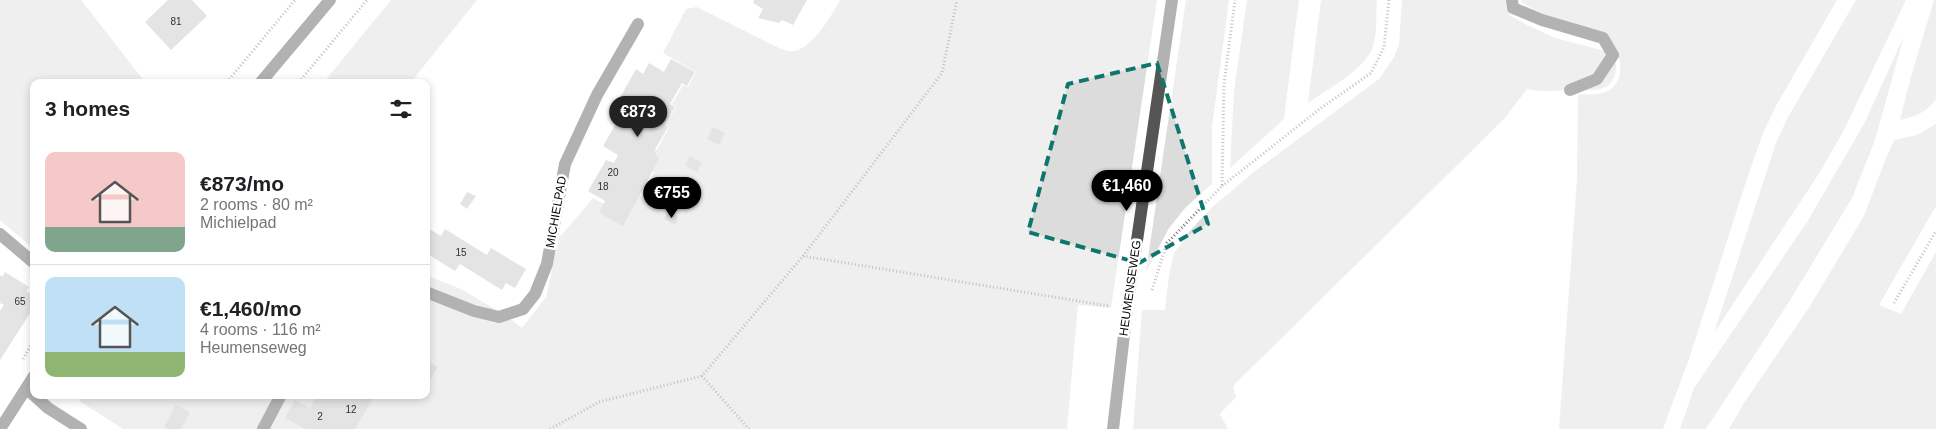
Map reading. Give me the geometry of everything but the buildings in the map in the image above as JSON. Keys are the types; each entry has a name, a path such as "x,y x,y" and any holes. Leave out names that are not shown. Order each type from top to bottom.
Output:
{"street":[{"path":"264,79 330,0"},
{"name":"HEUMENSEWEG","path":"1113,429 1127,309 1172,0"},
{"path":"1512,0 1513,8 1542,20 1602,38 1613,55 1597,79 1570,90"},
{"name":"MICHIELPAD","path":"430,294 474,311 499,317 523,309 534,294 547,264 565,164 597,94 638,24"},
{"path":"0,234 30,260"},
{"path":"0,429 30,382"},
{"path":"26,388 30,392"},
{"path":"38,399 48,408 81,429"},
{"path":"264,429 280,399"}],"path":[{"path":"230,79 296,0"},
{"path":"301,79 367,0"},
{"path":"550,429 599,402 702,376 803,256 942,73 957,0"},
{"path":"1222,186 1224,84 1235,0"},
{"path":"803,256 1127,309 1150,295 1167,243 1222,186 1320,108 1371,73 1384,47 1389,0"},
{"path":"1894,303 1936,231"},
{"path":"702,376 749,429"}],"highlighted area":[{"path":"1157,63 1208,224 1139,263 1028,232 1068,84"}],"shaded area":[{"path":"0,0 81,0 143,79 30,79 30,246 0,220"},
{"path":"391,0 477,0 413,79 326,79"},
{"path":"840,0 1157,0 1111,308 1078,305 1067,429 123,429 79,401 80,399 430,399 430,277 463,290 508,317 522,328 546,297 559,238 593,198 620,212 631,192 641,197 654,172 639,164 648,146 657,150 669,127 666,125 676,107 672,104 683,85 688,87 696,72 663,53 686,9 697,7 787,51 795,51 809,43 827,22"},
{"path":"1186,0 1229,0 1212,127 1212,184 1186,207 1169,228 1146,272"},
{"path":"1247,0 1299,0 1284,119 1230,168 1234,91"},
{"path":"1321,0 1377,0 1375,38 1371,52 1356,69 1308,103"},
{"path":"1402,0 1506,0 1507,10 1511,16 1527,25 1555,38 1609,52 1613,55 1616,62 1614,78 1610,84 1599,89 1538,91 1527,89 1504,119 1233,386 1236,397 1220,414 1228,429 1133,429 1142,310 1165,310 1169,275 1174,253 1188,233 1210,209 1254,172 1379,79 1394,57 1399,44"},
{"path":"1521,0 1837,0 1776,106 1763,133 1689,359 1663,429 1559,429 1577,179 1578,95 1599,94 1611,89 1619,76 1620,68 1617,51 1608,37 1536,11 1521,2"},
{"path":"1856,0 1906,0 1843,132 1818,175 1714,333 1776,143 1787,119"},
{"path":"1934,0 1936,0 1936,99 1928,108 1920,113 1900,120 1910,80"},
{"path":"1904,36 1875,140 1852,198 1789,302 1706,429 1680,429 1694,388 1807,222 1864,124"},
{"path":"1936,124 1936,206 1879,305 1901,314 1936,252 1936,429 1729,429 1744,403 1810,306 1864,216 1894,140 1917,135"}]}
